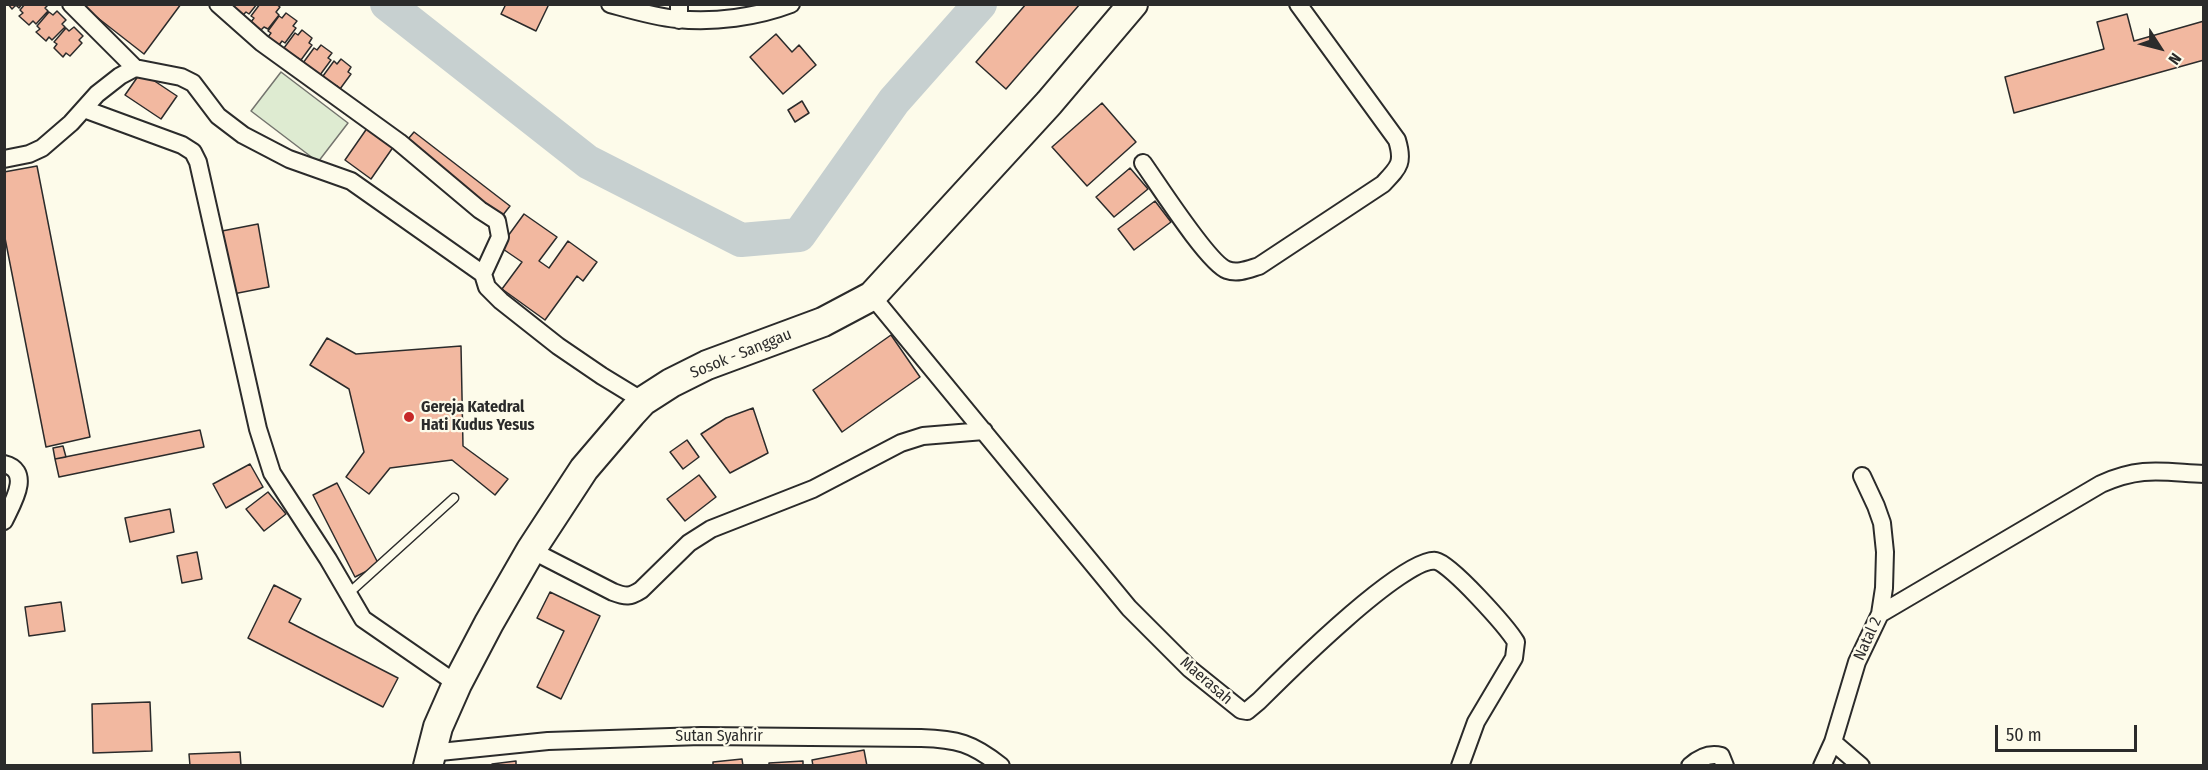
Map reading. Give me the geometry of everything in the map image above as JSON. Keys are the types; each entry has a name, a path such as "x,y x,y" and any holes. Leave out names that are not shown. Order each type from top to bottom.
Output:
{"highway":[{"name":"Sosok - Sanggau","path":"429,759 457,684 531,550 584,469 610,436 643,401 671,383 707,365 823,322 872,296 1049,104 1133,4"}],"street":[{"path":"71,4 135,68 181,77 193,83 218,116 243,135 289,159 335,174 351,182 483,274 487,287 501,301 558,346 643,401"},
{"path":"218,4 262,43 399,142 480,210 497,220 500,237 483,274"},
{"path":"610,4 654,16 679,12 720,18 765,13 791,4"},
{"path":"1143,163 1216,263 1228,271 1242,272 1259,266 1383,184 1397,169 1401,154 1397,140 1298,4"},
{"path":"4,159 29,154 42,148 71,123 97,94 120,76 135,68"},
{"path":"84,109 182,145 193,152 206,190 231,314 263,449 272,473 349,593 363,619 457,684"},
{"name":"Maerasah","path":"872,296 1129,608 1190,669 1240,710 1247,711 1259,701 1337,626 1381,590 1430,561 1437,561 1445,565 1516,642 1514,658 1476,722 1460,765"},
{"path":"531,550 613,592 626,597 633,596 642,590 688,543 711,529 813,489 901,443 923,436 984,431"},
{"path":"4,464 15,469 20,478 19,488 4,521"},
{"path":"1880,614 2101,484 2120,476 2148,471 2204,474"},
{"name":"Natal 2","path":"1822,765 1833,742 1857,662 1880,614 1885,552 1883,533 1876,506 1862,476"},
{"name":"Sutan Syahrir","path":"429,759 548,741 701,736 921,738 950,739 965,743 985,753 1001,765"},
{"path":"1833,742 1861,765"},
{"path":"1690,765 1714,754 1721,756 1725,765"}],"lane":[{"path":"349,593 454,498"}],"green space":[{"path":"281,72 348,123 318,162 251,111"}],"building":[{"path":"8,4 22,4 19,8 16,5 12,9"},
{"path":"25,4 49,4 45,8 48,11 36,24 33,21 29,25 19,16 23,13 20,10"},
{"path":"80,4 181,4 144,54"},
{"path":"235,4 257,4 249,14 246,12 243,15 233,7"},
{"path":"260,4 276,4 280,7 276,12 279,15 268,29 264,27 261,30 251,22 254,18 251,16"},
{"path":"506,4 549,4 536,31 501,14"},
{"path":"1026,4 1080,4 1006,89 976,62"},
{"path":"57,11 66,20 62,24 65,27 52,40 49,37 46,41 36,32 40,29 37,26 49,12 53,15"},
{"path":"286,13 297,21 293,26 296,28 285,43 282,41 279,45 268,37 271,33 268,31 279,16 282,18"},
{"path":"2127,14 2134,41 2204,21 2204,60 2014,113 2005,77 2104,49 2097,22"},
{"path":"74,27 83,36 79,40 82,43 70,56 66,53 63,57 54,48 57,44 54,42 66,28 69,31"},
{"path":"302,30 312,38 309,43 312,45 301,60 298,58 295,62 284,54 287,50 284,48 295,33 298,35"},
{"path":"776,34 792,52 799,45 816,65 783,94 750,57"},
{"path":"321,45 332,53 328,58 331,60 320,75 303,63 314,48 317,50"},
{"path":"341,59 351,67 348,72 351,74 340,89 337,86 334,90 323,83 326,79 323,76 334,61 337,64"},
{"path":"141,72 177,96 161,119 125,95"},
{"path":"802,101 809,113 795,122 788,110"},
{"path":"1102,103 1136,142 1087,186 1052,147"},
{"path":"370,124 396,143 371,179 345,160"},
{"path":"414,132 510,206 499,220 403,145"},
{"path":"37,166 90,437 46,447 4,233 4,172"},
{"path":"1130,168 1148,189 1114,217 1096,197"},
{"path":"1155,201 1171,222 1134,250 1118,229"},
{"path":"524,214 557,237 539,261 549,268 568,241 597,262 583,281 577,276 545,320 502,289 522,262 500,247"},
{"path":"258,224 269,287 233,294 222,231"},
{"path":"891,335 920,377 842,432 813,390"},
{"name":"Gereja Katedral Hati Kudus Yesus","path":"327,338 356,354 461,346 463,446 508,479 495,495 452,460 390,468 369,494 346,477 364,452 349,389 310,365"},
{"path":"753,408 768,453 730,473 701,434 726,418"},
{"path":"200,430 204,447 59,477 55,459"},
{"path":"687,440 699,457 683,469 670,452"},
{"path":"63,446 66,457 55,459 53,448"},
{"path":"250,464 263,487 226,508 213,484"},
{"path":"699,475 716,497 685,521 667,499"},
{"path":"337,483 379,565 355,577 313,495"},
{"path":"268,492 286,514 264,531 246,509"},
{"path":"170,509 174,532 130,542 125,518"},
{"path":"197,552 202,579 182,583 177,556"},
{"path":"274,585 301,599 289,622 398,678 383,707 248,638"},
{"path":"550,592 600,616 561,699 537,687 564,631 537,618"},
{"path":"61,602 65,631 29,636 25,607"},
{"path":"150,702 152,751 93,753 92,704"},
{"path":"864,750 867,766 813,766 812,760"},
{"path":"240,752 241,766 190,766 189,754"},
{"path":"742,759 743,766 713,766 713,762"},
{"path":"516,761 516,766 492,766 492,764"},
{"path":"803,761 803,766 769,766 769,763"}],"waterway":[{"path":"387,4 588,162 741,240 799,235 894,101 980,4"}],"place":[{"name":"Gereja Katedral Hati Kudus Yesus","path":"409,417"}]}
